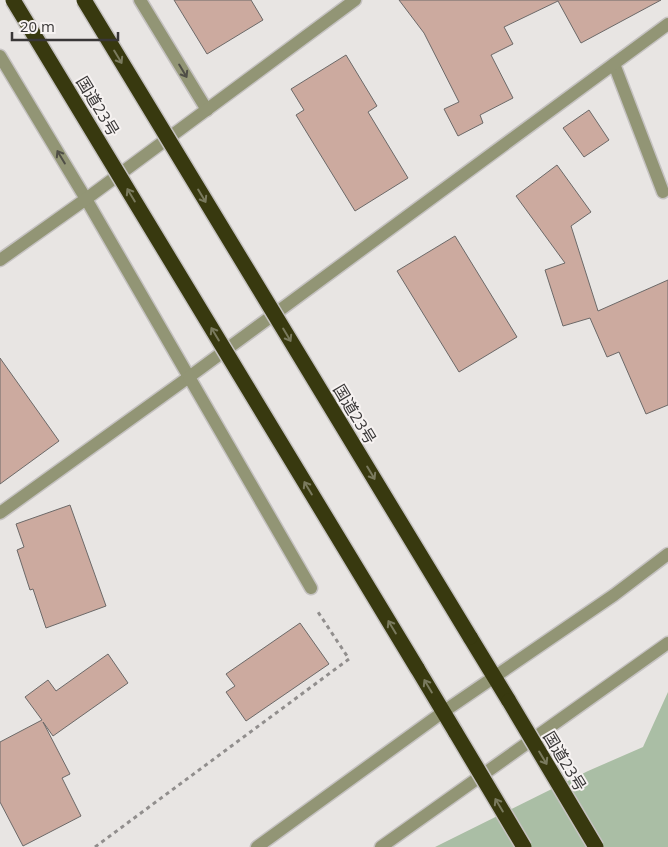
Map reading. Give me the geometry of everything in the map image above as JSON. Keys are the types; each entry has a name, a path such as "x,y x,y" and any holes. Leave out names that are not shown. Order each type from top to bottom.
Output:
{"highway":[{"name":"国道23号","path":"13,0 524,847"},
{"name":"国道23号","path":"84,0 596,847"}],"street":[{"path":"140,0 207,110"},
{"path":"0,260 86,199 355,0"},
{"path":"0,513 190,378 668,24"},
{"path":"0,56 86,199 311,588"},
{"path":"614,64 663,192"},
{"path":"257,847 444,712 614,595 668,554"},
{"path":"381,847 668,643"}],"path":[{"path":"95,847 349,659 310,601 311,588"}],"green space":[{"path":"668,692 668,847 435,847 588,771 643,747"}],"building":[{"path":"174,0 251,0 263,20 207,54"},
{"path":"399,0 661,0 581,43 558,1 504,27 513,44 491,55 513,98 480,115 483,123 458,136 444,109 459,102 424,33"},
{"path":"346,55 377,106 368,112 408,178 355,211 296,115 304,110 291,89"},
{"path":"589,110 609,140 584,157 563,128"},
{"path":"557,165 591,212 571,226 598,311 668,280 668,405 646,414 619,352 607,357 590,318 563,326 545,270 565,263 516,196"},
{"path":"455,236 517,337 459,372 397,271"},
{"path":"0,358 59,441 0,484"},
{"path":"70,505 106,606 46,628 33,589 30,590 17,550 24,547 16,524"},
{"path":"300,623 329,664 246,721 226,692 235,686 226,674"},
{"path":"108,654 128,683 53,736 43,722 70,774 62,778 81,816 23,846 0,802 0,742 42,720 25,697 48,680 56,691"}]}
